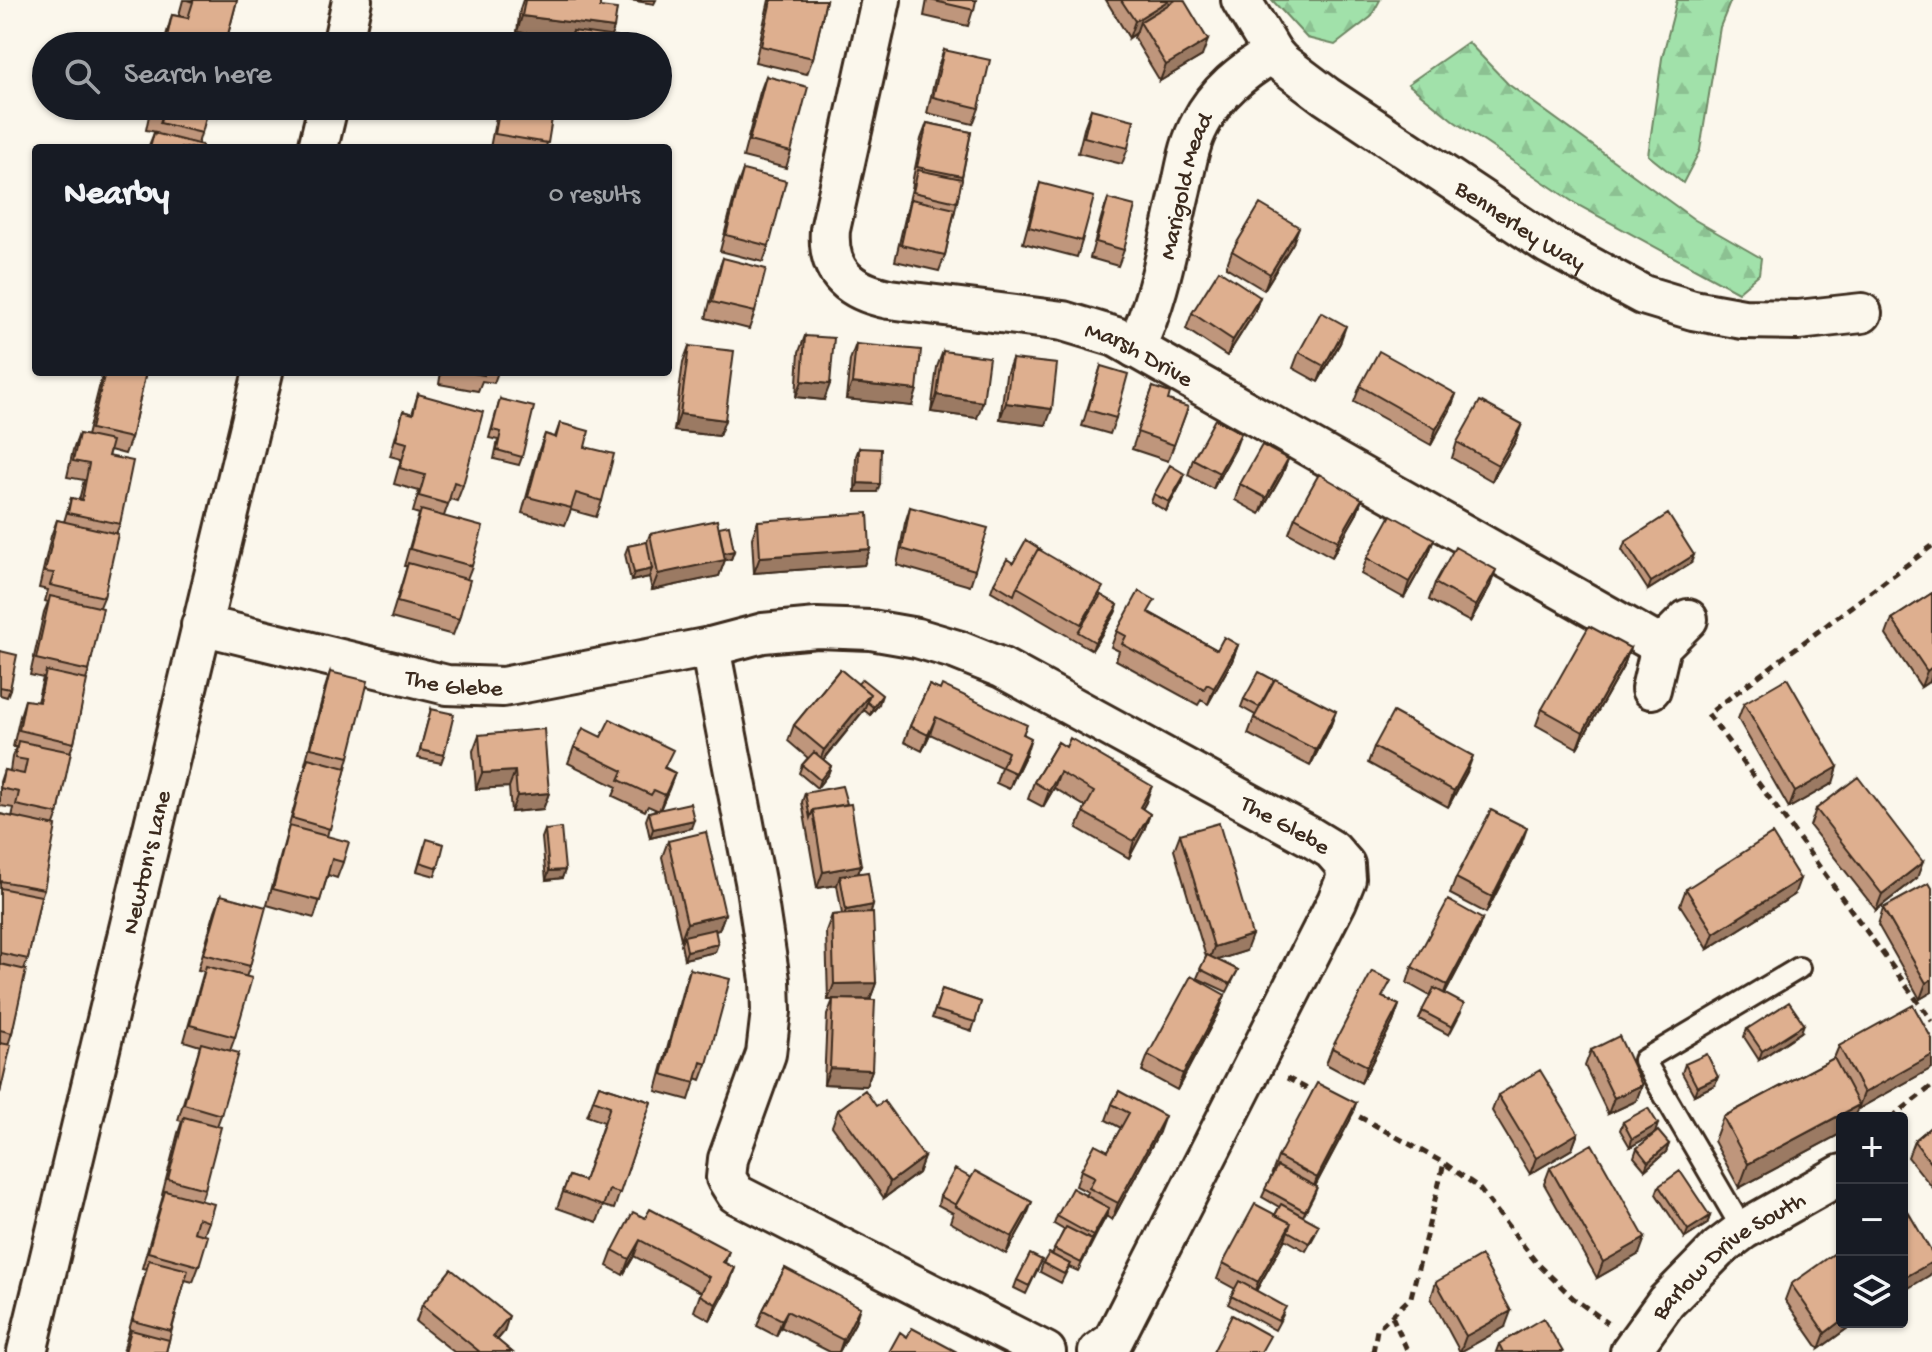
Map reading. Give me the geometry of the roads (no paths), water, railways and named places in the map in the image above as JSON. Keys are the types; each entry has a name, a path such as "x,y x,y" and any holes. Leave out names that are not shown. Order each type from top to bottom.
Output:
{"street":[{"path":"345,32 352,0"},
{"name":"Marsh Drive","path":"881,0 830,230 834,263 843,278 876,296 1063,321 1103,332 1661,646"},
{"name":"Bennerley Way","path":"1241,0 1281,62 1344,109 1548,244 1643,295 1693,310 1743,319 1798,320 1862,313"},
{"name":"Marigold Mead","path":"1135,348 1153,308 1190,152 1200,124 1226,88 1273,53"},
{"path":"319,144 325,120"},
{"name":"Newton's Lane","path":"27,1352 262,376"},
{"path":"1651,689 1661,646 1688,619"},
{"name":"The Glebe","path":"201,625 447,685 481,687 503,687 710,647 763,633 817,628 871,630 917,638 1002,668 1332,850 1345,865 1346,879 1337,901 1113,1341 1098,1352"},
{"path":"710,647 755,881 770,980 771,1011 766,1054 728,1159 726,1178 736,1194 1046,1352"},
{"name":"Barlow Drive South","path":"1633,1347 1666,1302 1718,1249 1743,1230 1836,1177"}],"lane":[{"path":"1743,1230 1644,1060 1799,968"}]}
